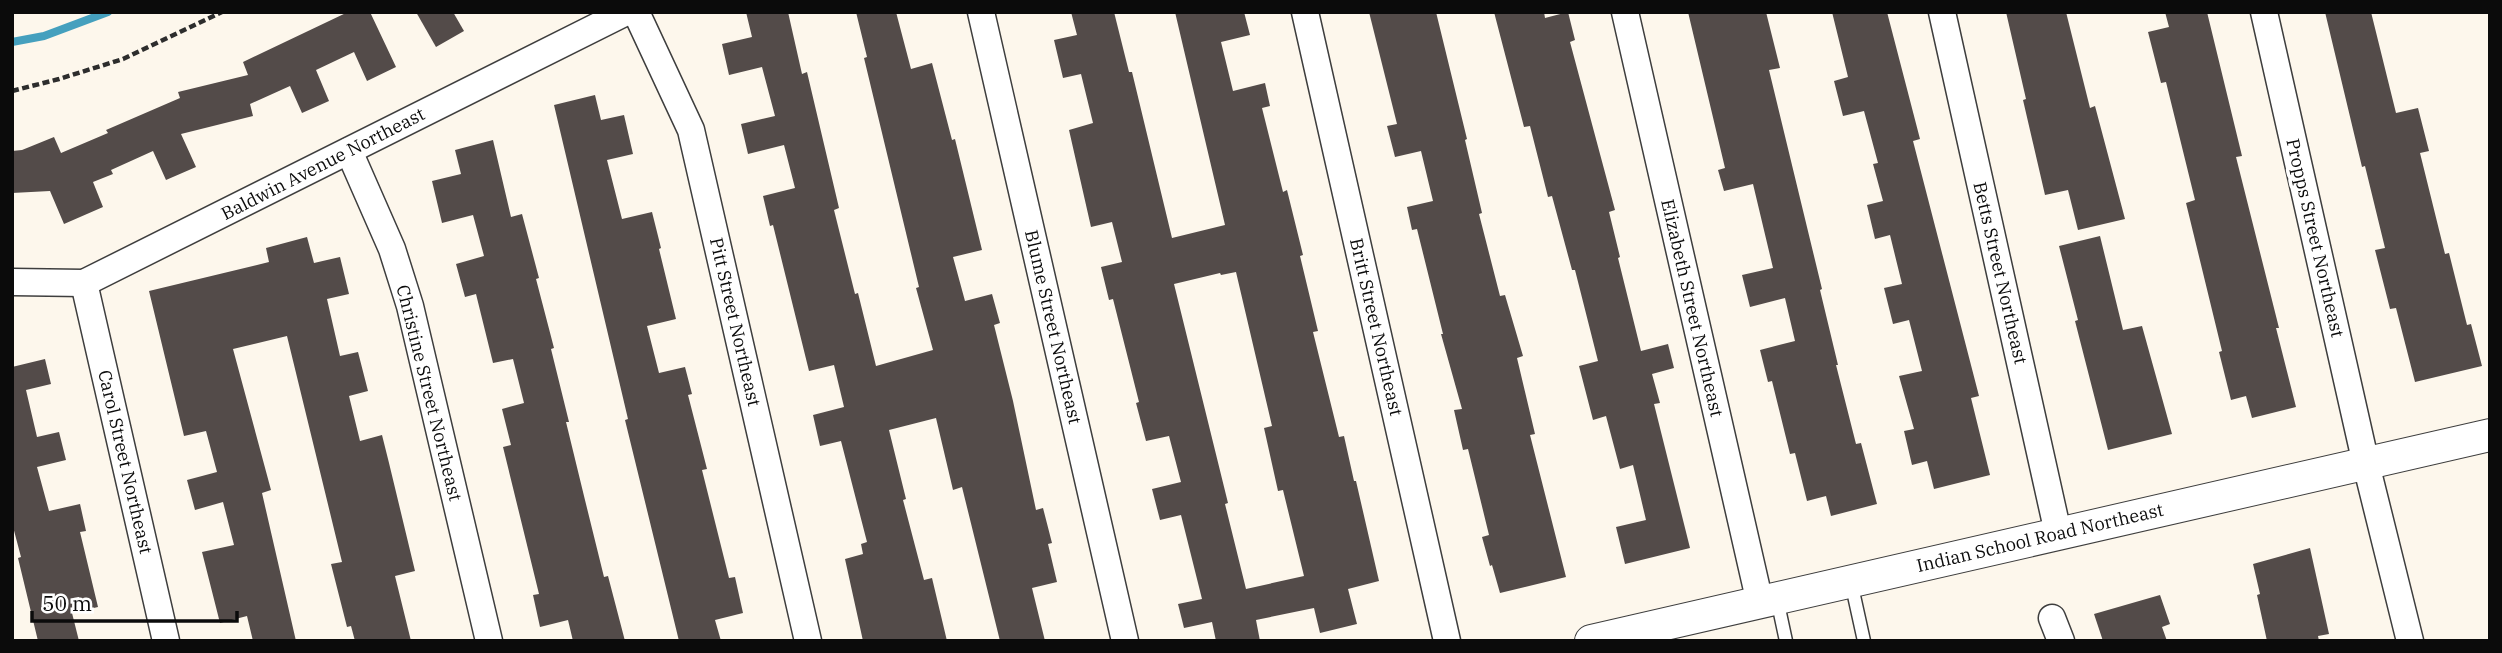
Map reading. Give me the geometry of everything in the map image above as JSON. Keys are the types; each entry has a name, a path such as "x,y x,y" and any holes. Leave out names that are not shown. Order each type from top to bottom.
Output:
{"street":[{"name":"Baldwin Avenue Northeast","path":"12,282 84,283 626,12"},
{"name":"Pitt Street Northeast","path":"636,12 691,130 808,641"},
{"name":"Blume Street Northeast","path":"981,12 1125,641"},
{"name":"Britt Street Northeast","path":"1305,12 1447,641"},
{"name":"Elizabeth Street Northeast","path":"1625,12 1768,601"},
{"name":"Betts Street Northeast","path":"1942,12 2058,533"},
{"name":"Propps Street Northeast","path":"2264,12 2366,464 2410,641"},
{"name":"Christine Street Northeast","path":"349,151 392,249 410,306 489,641"},
{"name":"Carol Street Northeast","path":"84,283 166,641"},
{"name":"Indian School Road Northeast","path":"1591,641 1670,628 1768,601 2490,435"}],"lane":[{"path":"1851,582 1864,641"},
{"path":"1768,601 1786,641"}],"path":[{"path":"12,91 123,59 222,12"}],"building":[{"path":"348,12 370,12 396,67 367,81 354,52 316,70 329,101 302,113 290,86 250,104 253,116 181,134 196,167 166,180 153,151 111,170 113,174 93,182 103,207 64,224 50,191 12,193 12,151 22,150 54,137 61,153 180,98 178,92 248,75 243,62"},
{"path":"416,12 453,12 464,31 436,47"},
{"path":"746,12 788,12 802,74 807,72 839,208 834,210 876,366 933,350 916,288 919,287 864,58 867,57 856,12 896,12 911,69 932,63 952,140 955,139 982,250 953,257 965,301 992,294 1000,323 994,325 1036,510 1043,508 1052,543 1048,544 1057,582 1032,588 1045,641 1000,641 962,487 953,490 936,418 889,430 906,499 903,500 924,580 932,578 947,641 863,641 845,559 863,554 861,544 867,542 841,441 820,446 813,415 844,407 834,365 809,371 773,225 770,226 763,196 795,188 784,145 748,154 741,124 775,116 762,67 729,75 722,44 752,37"},
{"path":"1071,12 1114,12 1129,72 1132,72 1172,238 1225,225 1175,12 1244,12 1250,35 1221,42 1233,91 1265,83 1270,106 1262,108 1283,192 1287,190 1303,255 1300,256 1318,331 1313,332 1339,437 1344,436 1356,481 1379,581 1348,589 1357,624 1320,633 1314,608 1256,620 1260,641 1216,641 1212,622 1184,628 1178,604 1202,599 1181,515 1160,520 1152,489 1181,482 1169,436 1146,441 1113,299 1109,300 1101,267 1122,262 1112,222 1091,227 1069,130 1093,123 1081,74 1063,78 1054,40 1077,35","holes":["1236,272 1272,426 1264,428 1278,491 1283,490 1304,576 1246,589 1225,504 1228,503 1174,284"]},
{"path":"1369,12 1436,12 1467,139 1465,140 1482,213 1479,214 1500,296 1505,295 1523,356 1517,358 1535,434 1530,435 1566,577 1500,593 1492,565 1490,566 1482,537 1489,535 1468,449 1463,450 1454,410 1462,409 1441,334 1417,229 1412,230 1407,207 1433,201 1421,151 1395,157 1387,126 1397,124"},
{"path":"1494,12 1544,12 1545,18 1568,12 1575,40 1570,42 1615,210 1609,212 1641,351 1668,344 1674,368 1652,374 1660,403 1654,404 1690,548 1625,564 1616,527 1646,520 1633,465 1620,469 1606,416 1593,420 1579,366 1598,361 1575,270 1572,270 1552,196 1548,197 1530,126 1524,127"},
{"path":"1688,12 1766,12 1780,68 1769,70 1822,289 1820,290 1836,365 1856,444 1861,443 1877,504 1831,516 1826,496 1807,501 1795,453 1790,454 1772,381 1768,382 1760,350 1795,341 1785,298 1750,307 1742,275 1773,268 1753,184 1724,191 1718,170 1725,168"},
{"path":"1832,12 1887,12 1920,139 1913,141 1979,396 1971,398 1990,475 1934,489 1927,461 1912,465 1904,431 1914,429 1899,376 1922,371 1909,320 1893,324 1884,288 1902,284 1890,235 1875,239 1867,205 1883,201 1873,164 1878,163 1864,111 1843,116 1834,81 1848,77"},
{"path":"2006,12 2066,12 2090,108 2095,106 2125,219 2078,230 2068,190 2045,195"},
{"path":"2165,12 2207,12 2242,156 2236,157 2296,407 2252,418 2246,396 2231,400 2219,352 2222,351 2186,203 2195,200 2166,82 2161,83 2148,32 2169,27"},
{"path":"2325,12 2371,12 2396,113 2418,108 2429,151 2420,153 2445,254 2449,253 2467,325 2471,324 2482,366 2415,382 2396,308 2390,309 2375,250 2385,248 2365,166 2362,167"},
{"path":"595,95 601,120 624,115 633,154 607,160 622,219 652,212 661,248 659,249 676,319 647,326 659,373 685,367 692,394 688,395 707,469 702,470 729,578 735,577 743,613 715,620 721,641 679,641 625,420 628,419 554,105"},
{"path":"493,140 511,217 522,214 539,278 536,279 554,348 551,349 569,422 566,422 604,577 608,576 625,641 573,641 568,620 540,627 533,595 539,594 503,447 511,445 502,409 524,403 513,359 493,363 476,294 465,297 456,264 484,256 473,215 442,223 432,181 461,174 455,150"},
{"path":"2100,236 2123,330 2142,326 2172,434 2108,450 2059,246"},
{"path":"307,237 314,263 340,257 349,294 327,299 340,356 358,352 368,391 349,396 360,441 382,435 389,463 415,571 395,576 411,641 355,641 351,626 347,627 331,564 342,562 287,336 233,349 271,490 262,493 296,641 253,641 247,616 220,623 202,552 234,545 223,502 195,510 187,480 217,472 206,431 184,436 149,291 269,262 266,248"},
{"path":"45,359 51,384 26,390 37,437 59,432 66,460 37,467 49,511 80,504 86,531 80,532 98,607 72,613 79,641 38,641 12,523 12,367"},
{"path":"2310,548 2329,634 2318,636 2319,641 2267,641 2253,564"},
{"path":"2160,595 2170,624 2162,627 2167,641 2103,641 2094,614"}],"waterway":[{"path":"12,42 44,36 108,12"}]}
